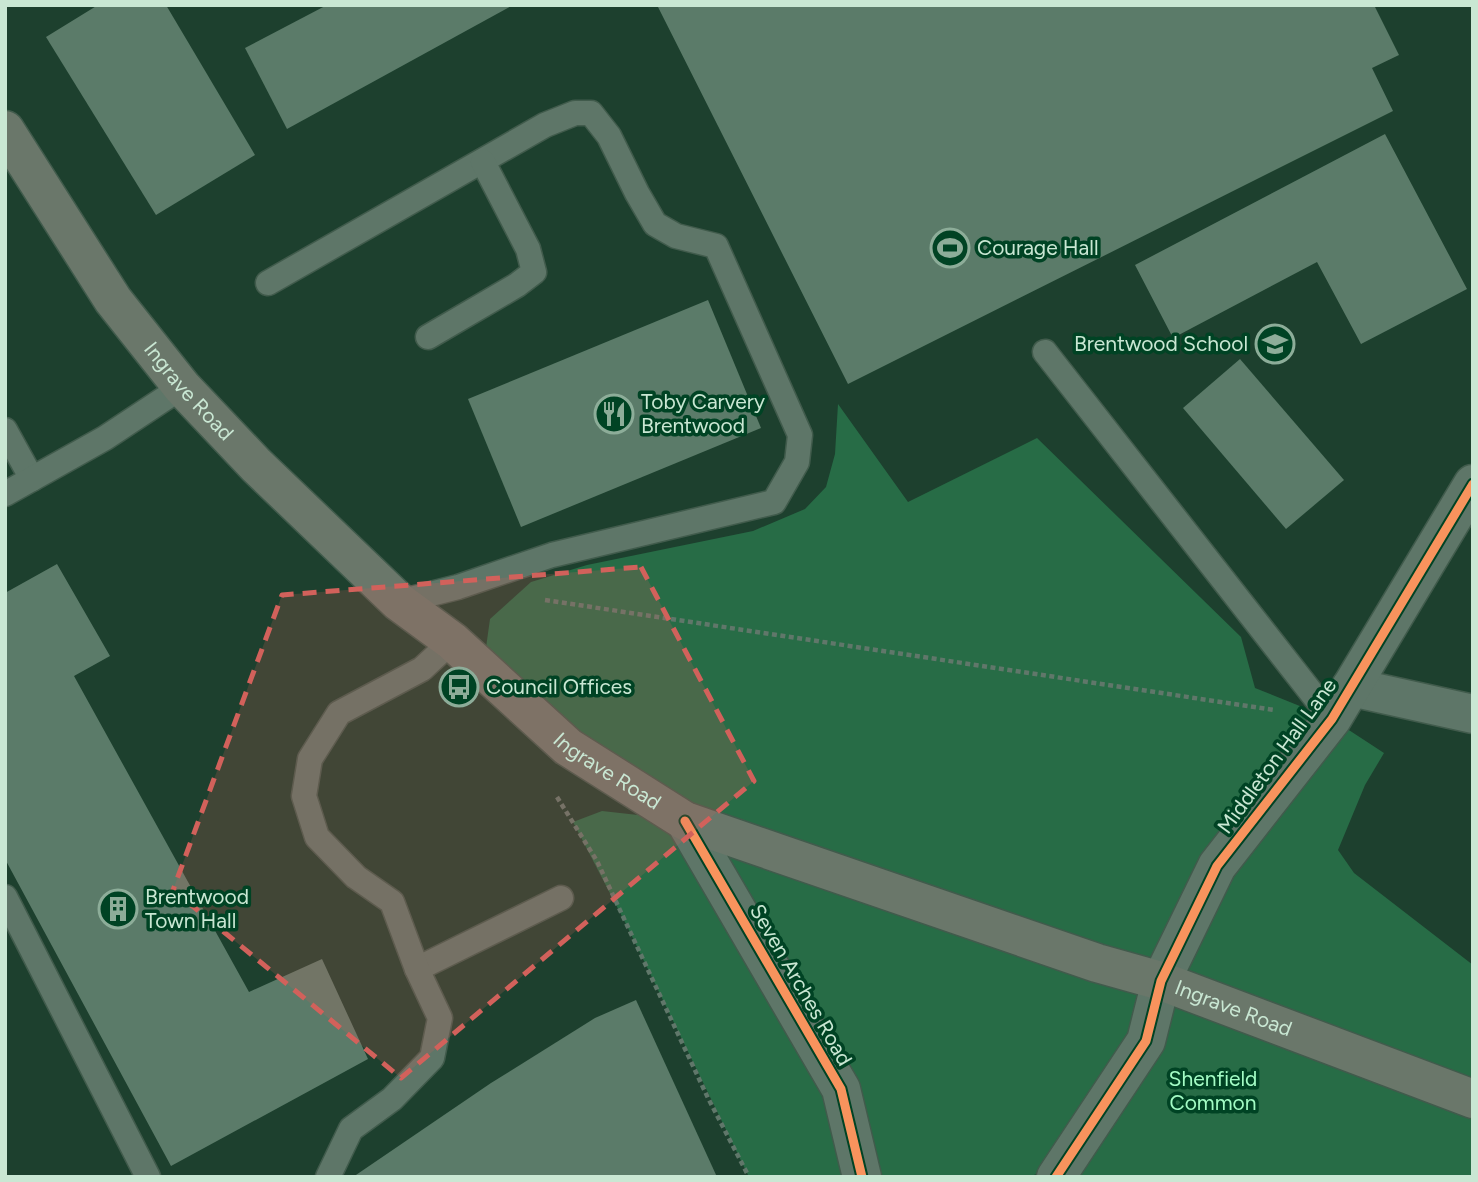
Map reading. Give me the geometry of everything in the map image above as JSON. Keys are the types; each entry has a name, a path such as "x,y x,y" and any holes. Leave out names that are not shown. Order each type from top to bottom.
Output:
{"main road":[{"name":"Ingrave Road","path":"5,130 113,300 182,387 256,465 398,602 452,641 568,747 685,821 1097,963 1161,981 1473,1099"}],"street":[{"name":"Middleton Hall Lane","path":"1161,981 1217,866 1341,703 1473,484"},
{"path":"1341,703 1473,714"},
{"name":"Seven Arches Road","path":"685,821 841,1089 862,1177"},
{"path":"1029,1177 1060,1170 1146,1041 1161,981"}],"lane":[{"path":"268,283 545,125 575,113 591,113 609,135 655,224 676,236 716,246 800,435 797,462 774,502 552,555 458,587 398,602"},
{"path":"428,337 517,285 534,272 528,249 483,162"},
{"path":"1045,352 1341,703"},
{"path":"5,494 105,438 182,387"},
{"path":"5,430 33,479"},
{"path":"328,1177 351,1129 392,1099 432,1058 440,1018 417,970 392,902 356,877 317,837 304,796 310,759 339,713 422,669 452,641"},
{"path":"5,897 148,1177"},
{"path":"417,970 561,898"}],"path":[{"path":"540,599 1341,703"},
{"path":"552,788 597,861 708,1098 749,1177"}],"highlighted area":[{"path":"641,567 754,781 401,1078 173,890 282,595"}],"green space":[{"name":"Shenfield Common","path":"838,404 908,502 1037,438 1241,637 1255,688 1332,719 1384,753 1365,785 1338,850 1354,873 1473,965 1473,1177 1056,1177 1064,1163 1029,1177 749,1177 627,926 573,822 602,811 683,820 483,669 490,619 531,582 587,565 753,531 805,509 826,487 835,454"}],"building":[{"path":"98,5 166,5 255,155 156,215 46,37"},
{"path":"327,5 513,5 287,129 245,48"},
{"name":"Courage Hall","path":"657,5 1374,5 1399,55 1372,68 1393,111 848,384"},
{"path":"1385,134 1467,289 1361,344 1317,262 1173,338 1135,265"},
{"name":"Toby Carvery Brentwood","path":"708,300 761,428 521,527 468,399"},
{"path":"1240,359 1344,480 1286,529 1183,408"},
{"name":"Brentwood Town Hall","path":"57,564 110,656 74,676 249,992 322,959 368,1059 171,1166 5,859 5,593"},
{"path":"636,1000 717,1177 353,1177 491,1083 595,1018"}],"cycle path":[{"path":"1056,1177 1146,1041 1161,981 1217,866 1332,719 1473,484"},
{"path":"685,821 841,1089 862,1177"}],"place":[{"name":"Courage Hall","path":"950,248"},
{"name":"Brentwood School","path":"1275,344"},
{"name":"Toby Carvery Brentwood","path":"614,414"},
{"name":"Council Offices","path":"459,687"},
{"name":"Brentwood Town Hall","path":"118,909"}]}
